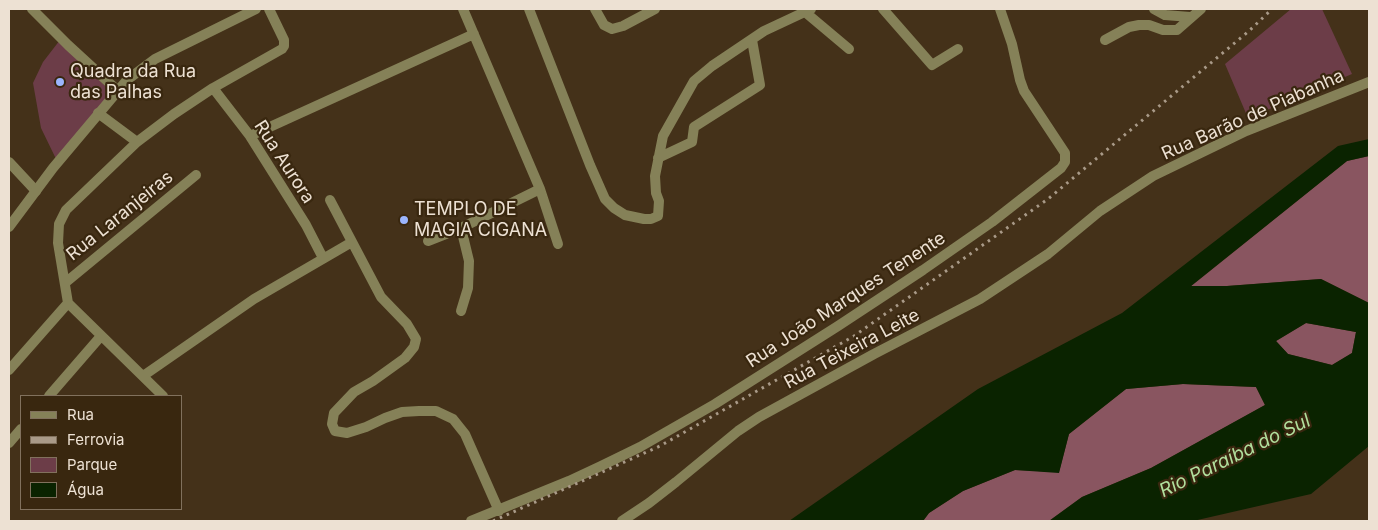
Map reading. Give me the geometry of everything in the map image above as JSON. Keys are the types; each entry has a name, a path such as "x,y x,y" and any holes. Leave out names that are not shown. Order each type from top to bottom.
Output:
{"street":[{"path":"32,9 117,90"},
{"path":"9,227 117,90 155,59 256,9"},
{"path":"162,395 68,303 58,243 59,224 72,203 137,142 212,88 282,49 284,40 269,9"},
{"path":"463,9 540,189 558,244"},
{"path":"529,9 605,199 625,215 644,219 656,218 659,213 656,176 663,136 694,81 712,66 772,27 808,10 849,49"},
{"path":"594,9 604,25 612,29 623,26 655,9"},
{"path":"883,9 932,65 958,49"},
{"name":"Rua João Marques Tenente","path":"471,521 569,482 640,447 715,404 854,316 992,222 1061,168 1065,162 1064,153 1024,91 1012,44 1000,9"},
{"path":"1154,9 1165,15 1190,17"},
{"path":"1105,40 1139,25 1149,25 1162,30 1173,31 1181,27 1190,17 1202,9"},
{"path":"250,136 474,34"},
{"path":"658,158 692,142 694,127 760,85 752,40"},
{"name":"Rua Barão de Piabanha","path":"1100,211 1153,176 1195,155 1246,131 1369,82"},
{"name":"Rua Aurora","path":"212,88 250,136 306,225 323,258"},
{"path":"98,113 137,142"},
{"path":"9,162 36,191"},
{"name":"Rua Laranjeiras","path":"65,282 196,175"},
{"path":"428,241 461,228 540,189"},
{"path":"330,200 381,297 407,324 416,339 414,347 405,358 373,382 354,392 334,413 332,424 335,431 347,433 402,412 436,411 453,419 465,434 499,510"},
{"name":"Rua Teixeira Leite","path":"622,521 650,503 719,445 745,426 874,354 980,299 1048,254 1100,211"},
{"path":"461,228 469,261 468,288 461,311"},
{"path":"143,376 254,299 352,242"},
{"path":"9,370 68,303"},
{"path":"50,395 101,336"},
{"path":"9,443 20,430"}],"green space":[{"path":"1291,9 1322,9 1352,74 1248,118 1225,64"},
{"path":"60,40 114,95 58,163 41,128 33,83 43,62"}],"shaded area":[{"path":"1369,156 1369,303 1321,279 1190,287 1347,161"},
{"path":"1306,323 1356,332 1352,353 1332,365 1288,354 1276,341"},
{"path":"1183,384 1256,387 1265,405 1151,468 1082,497 1049,521 923,521 929,513 963,491 1015,470 1059,472 1069,434 1126,389"}],"water":[{"name":"Rio Paraíba do Sul","path":"1369,139 1369,156 1347,161 1191,286 1227,286 1321,279 1369,303 1369,446 1311,494 1193,521 1049,521 1082,497 1151,468 1265,405 1256,387 1183,384 1126,389 1069,434 1059,473 1015,470 963,491 929,513 923,521 789,521 978,389 1122,313 1338,146","holes":["1306,323 1356,332 1352,353 1332,365 1288,354 1276,341"]}],"railway":[{"path":"493,521 660,446 854,336 1048,199 1249,31 1272,9"}],"place":[{"name":"Quadra da Rua das Palhas","path":"60,82"},
{"name":"TEMPLO DE MAGIA CIGANA","path":"404,220"}]}
